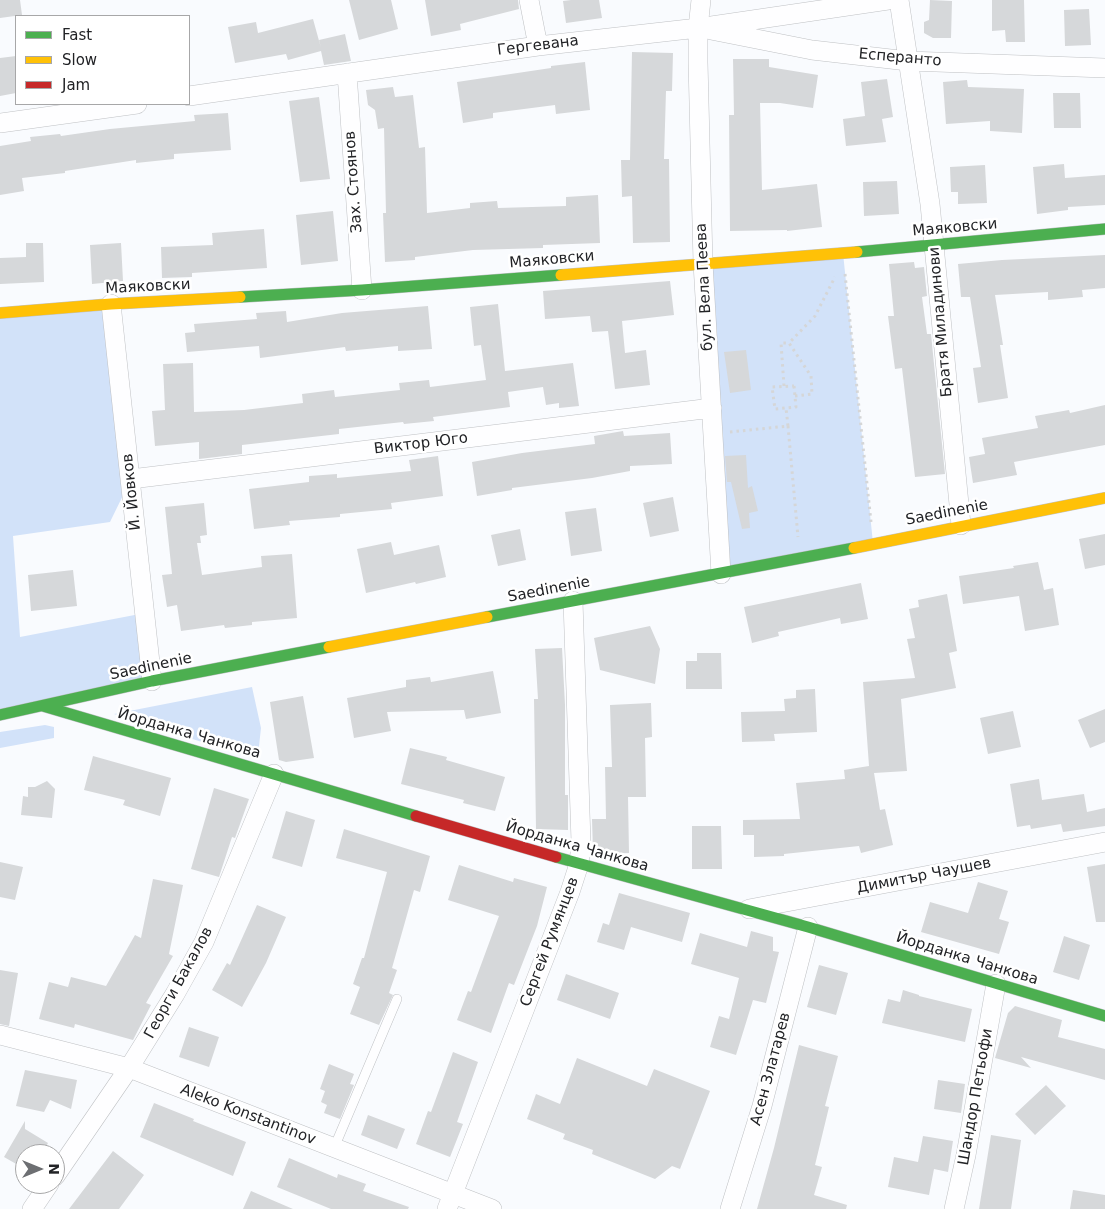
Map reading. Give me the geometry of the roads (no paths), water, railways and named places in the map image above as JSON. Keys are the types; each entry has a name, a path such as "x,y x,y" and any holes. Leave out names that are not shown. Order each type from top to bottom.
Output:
{"street":[{"path":"529,0 538,46"},
{"name":"бул. Вела Пеева","path":"701,0 698,28 702,263 721,574"},
{"name":"Гергевана","path":"190,96 538,46 698,28 888,0"},
{"name":"Братя Миладинови","path":"899,0 928,194 961,525"},
{"name":"Есперанто","path":"698,28 812,50 908,61 1105,68"},
{"name":"Зах. Стоянов","path":"347,74 362,290"},
{"path":"0,124 130,105"},
{"name":"Маяковски","path":"0,313 111,304 362,290 843,253 1105,229"},
{"name":"Й. Йовков","path":"111,304 152,681"},
{"name":"Виктор Юго","path":"131,479 712,408"},
{"name":"Saedinenie","path":"0,715 152,681 721,574 1105,498"},
{"name":"Сергей Румянцев","path":"450,1202 570,892 578,864 582,842 573,601"},
{"name":"Йорданка Чанкова","path":"42,706 578,864 808,927 1105,1016"},
{"name":"Георги Бакалов","path":"65,1161 129,1068 175,994 204,942 274,774"},
{"name":"Димитър Чаушев","path":"743,910 1105,842"},
{"name":"Асен Златарев","path":"730,1209 762,1106 808,927"},
{"name":"Шандор Петьофи","path":"954,1209 966,1155 996,984"},
{"name":"Aleko Konstantinov","path":"0,1035 129,1068 334,1148 450,1202 492,1209"},
{"path":"32,1209 43,1194"}],"lane":[{"path":"334,1148 397,999"}]}
